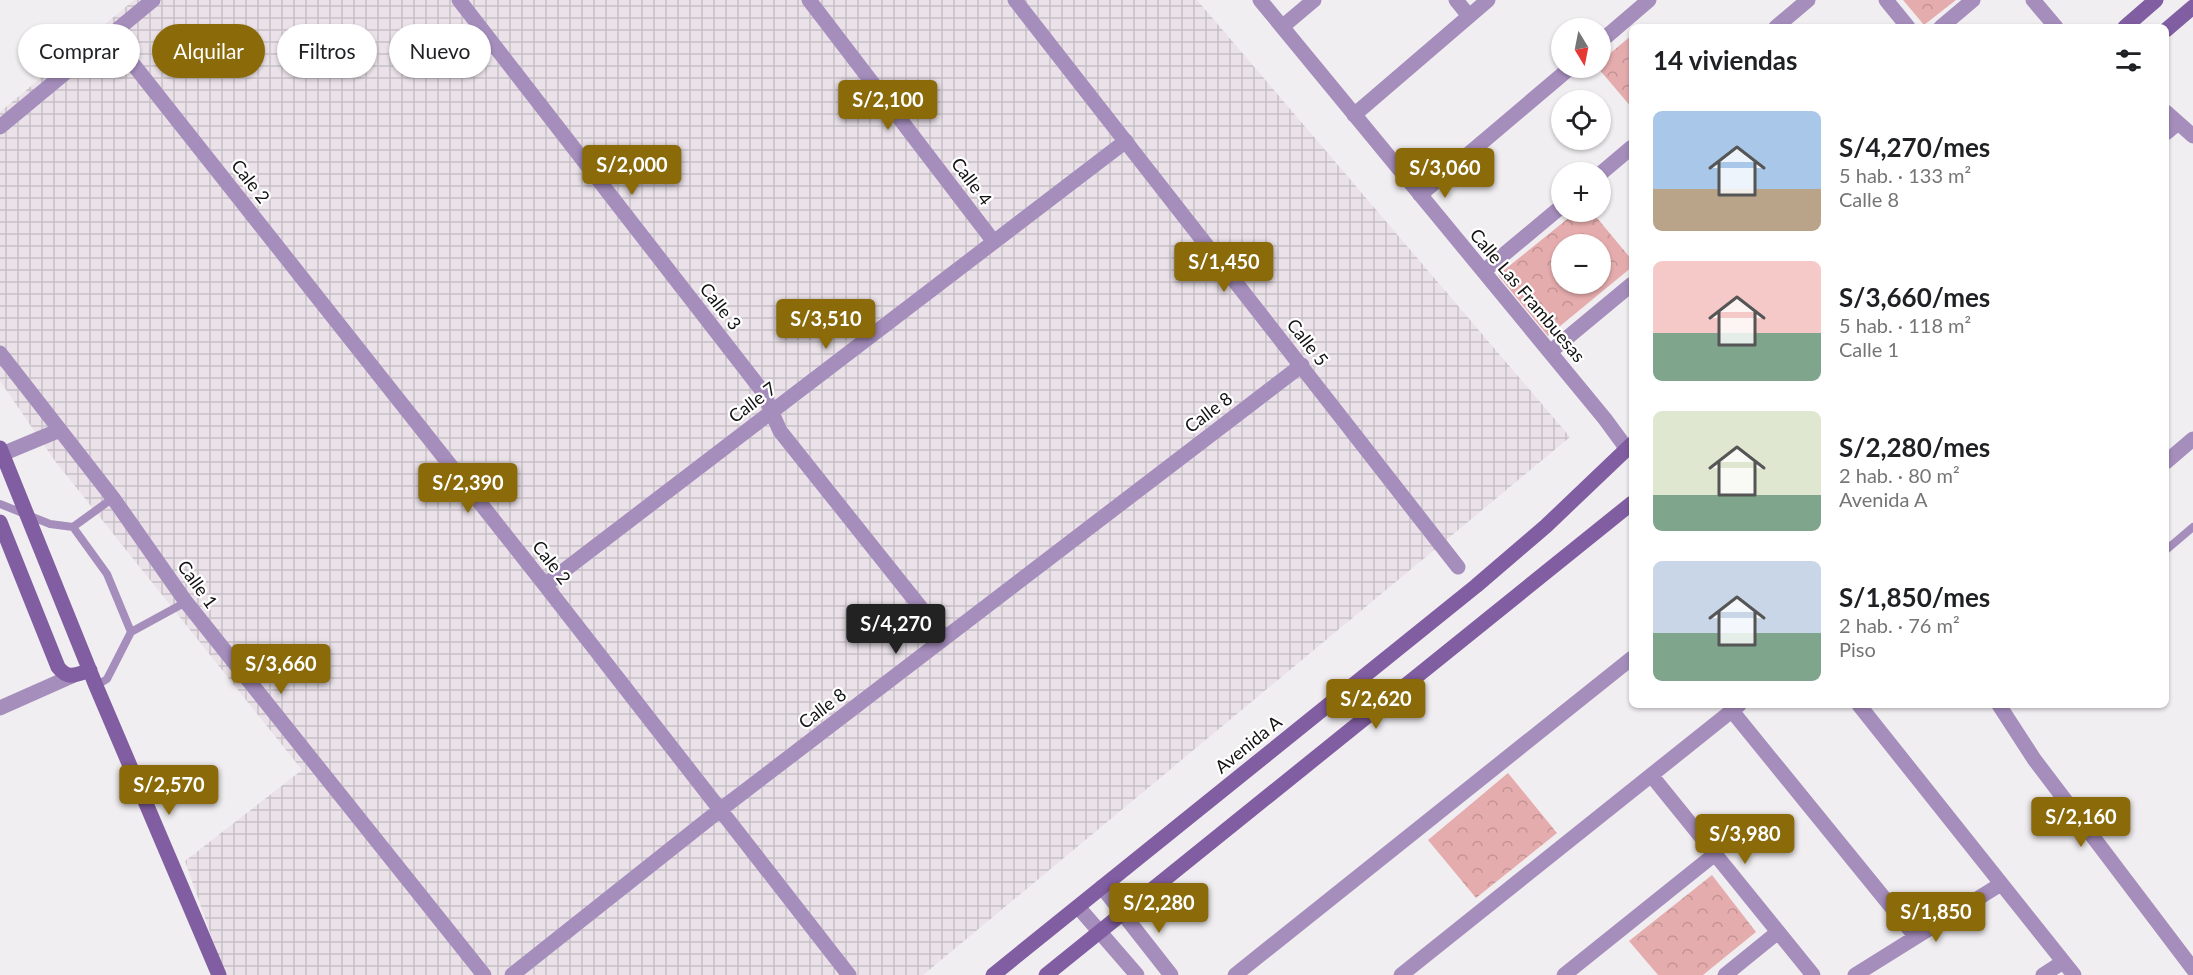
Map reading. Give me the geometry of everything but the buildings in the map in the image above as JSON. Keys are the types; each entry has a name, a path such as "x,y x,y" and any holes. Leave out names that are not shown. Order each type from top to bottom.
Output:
{"street":[{"path":"124,24 153,0"},
{"name":"Calle 3","path":"459,0 763,392 780,431 945,638"},
{"name":"Calle 4","path":"809,0 994,242"},
{"name":"Calle 5","path":"1015,0 1458,567"},
{"name":"Calle Las Frambuesas","path":"1260,0 1629,445"},
{"path":"1282,27 1314,0"},
{"path":"1456,0 1469,16"},
{"path":"1354,115 1488,0"},
{"path":"1611,33 1649,0"},
{"path":"1780,24 1808,0"},
{"path":"1886,0 1906,24"},
{"path":"1945,24 1973,0"},
{"path":"2033,0 2053,24"},
{"path":"2128,24 2156,0"},
{"path":"2169,27 2193,7"},
{"name":"Cale 2","path":"140,72 849,975"},
{"path":"0,127 59,78"},
{"path":"1420,195 1558,78"},
{"path":"2172,128 2193,136"},
{"name":"Calle 7","path":"545,585 1126,141"},
{"path":"1611,165 1629,150"},
{"path":"1484,271 1551,215"},
{"path":"1550,352 1629,286"},
{"name":"Calle 1","path":"0,353 112,498 186,602 484,975"},
{"name":"Calle 8","path":"512,975 720,810 1302,365"},
{"path":"60,430 1,451 96,686 219,975"},
{"path":"2169,459 2193,439"},
{"name":"Avenida A","path":"993,975 1476,586 1546,526 1629,447"},
{"path":"1046,975 1629,505"},
{"path":"0,522 58,667 64,674 72,676"},
{"path":"1235,975 1629,660"},
{"path":"0,708 90,669"},
{"path":"1401,975 1735,708 1916,936"},
{"path":"1861,708 2073,975"},
{"path":"2000,708 2034,759 2193,969"},
{"path":"1651,775 1813,975"},
{"path":"1564,975 1715,854"},
{"path":"1855,975 2001,884"},
{"path":"1102,887 1171,975"},
{"path":"1079,908 1137,975"},
{"path":"1725,975 1778,932"},
{"path":"2043,975 2063,962"}],"lane":[{"path":"0,504 61,528 73,527 112,498"},
{"path":"73,527 107,574 131,632"},
{"path":"2169,547 2193,527"},
{"path":"96,686 107,679 131,632 186,602"}],"shaded area":[{"path":"134,0 1197,0 1570,437 923,975 225,975 185,861 302,770 55,461 0,381 0,112 41,78 140,78 140,24 105,24"}],"green space":[{"path":"1903,0 1956,0 1925,24"},
{"path":"1629,38 1629,104 1606,78 1611,78 1611,53"},
{"path":"1564,222 1600,222 1610,234 1551,234 1551,294 1599,294 1548,336 1498,275"},
{"path":"1611,235 1629,256 1629,269 1611,284"},
{"path":"1508,773 1557,833 1476,898 1428,840"},
{"path":"1712,875 1756,932 1703,975 1658,975 1629,941"}]}
